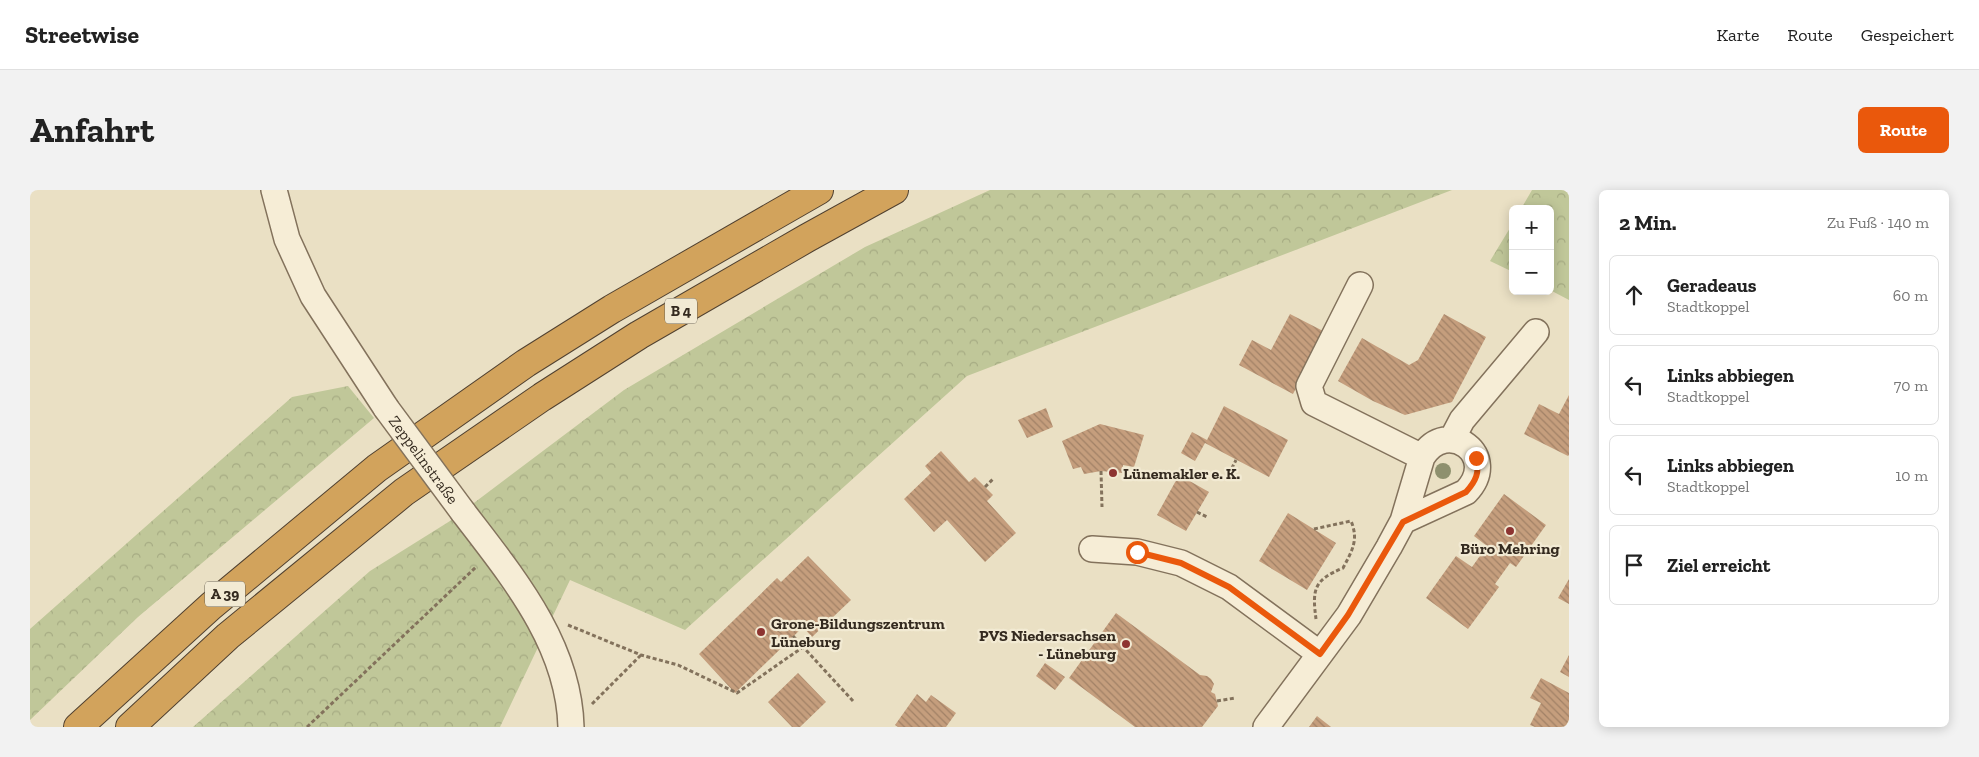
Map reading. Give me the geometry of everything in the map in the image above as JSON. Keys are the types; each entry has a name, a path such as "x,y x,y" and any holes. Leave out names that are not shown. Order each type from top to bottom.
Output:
{"highway":[{"name":"B 4","path":"612,309 819,190"},
{"name":"B 4","path":"474,443 640,335 894,190"},
{"name":"A 39","path":"78,727 211,606 377,468 526,363 612,309"},
{"name":"A 39","path":"130,727 228,636 404,492 474,443"}],"street":[{"name":"Zeppelinstraße","path":"274,190 287,239 313,296 386,408 535,611 555,654 565,688 571,723"},
{"path":"1360,285 1309,386 1314,403 1422,457"},
{"path":"1452,439 1462,420 1536,332"},
{"path":"1266,727 1348,615 1403,522 1422,457 1430,446 1437,442 1452,439 1467,446 1476,458 1478,470 1473,485 1466,492 1403,522"},
{"path":"1092,549 1137,552 1181,563 1229,587 1320,654"}],"path":[{"path":"1226,480 1236,460"},
{"path":"1101,471 1102,507"},
{"path":"985,487 993,479"},
{"path":"1198,512 1207,517"},
{"path":"1314,529 1351,521 1354,529 1354,545 1343,568 1325,575 1313,596 1320,654"},
{"path":"307,727 493,552"},
{"path":"535,611 641,655 678,665 736,693 803,647"},
{"path":"793,636 853,701"},
{"path":"571,723 641,655"},
{"path":"1217,701 1235,698"}],"green space":[{"path":"990,190 1452,190 967,376 685,630 570,580 500,727 193,727 370,571 450,521 624,390 865,247"},
{"path":"1532,190 1569,190 1569,300 1554,292 1554,205 1523,205"},
{"path":"1509,230 1509,270 1490,261"},
{"path":"348,386 374,418 138,617 30,720 30,629 292,397"}],"building":[{"path":"1290,314 1325,332 1293,394 1239,365 1252,340 1271,350"},
{"path":"1444,314 1486,337 1452,402 1405,415 1373,401 1338,381 1362,338 1409,365 1418,360"},
{"path":"1569,395 1568,456 1524,434 1539,404 1559,414"},
{"path":"1224,406 1288,440 1269,477 1205,443 1195,461 1181,453 1192,432 1207,440"},
{"path":"1046,408 1053,427 1027,438 1018,420"},
{"path":"1100,424 1144,435 1134,467 1123,465 1122,473 1101,471 1084,474 1081,467 1073,469 1062,441"},
{"path":"941,451 969,482 975,477 993,495 987,501 1016,533 985,562 947,520 934,532 904,499 931,473 925,466"},
{"path":"1179,475 1209,492 1186,531 1157,515"},
{"path":"1504,494 1546,525 1516,567 1510,563 1495,584 1499,587 1468,629 1426,598 1456,556 1472,567 1487,546 1474,536"},
{"path":"1288,513 1336,543 1307,590 1259,561"},
{"path":"808,556 851,600 812,637 803,627 735,693 699,654 777,578 781,582"},
{"path":"1569,579 1569,604 1558,598"},
{"name":"PVS Niedersachsen - Lüneburg","path":"1116,613 1200,675 1211,679 1214,684 1211,692 1215,694 1218,706 1202,727 1135,727 1069,678"},
{"path":"1569,655 1569,677 1560,672"},
{"path":"1045,663 1065,677 1055,690 1036,676"},
{"path":"798,673 826,702 800,727 792,727 768,702"},
{"path":"1541,678 1569,693 1569,720 1565,727 1535,727 1530,725 1541,703 1530,698"},
{"path":"917,694 926,702 931,695 956,713 946,727 898,727 895,725"},
{"path":"1317,716 1331,727 1309,727"}],"place":[{"name":"Lünemakler e. K.","path":"1113,473"},
{"name":"Büro Mehring","path":"1510,531"},
{"name":"Grone-Bildungszentrum Lüneburg","path":"761,632"},
{"name":"PVS Niedersachsen - Lüneburg","path":"1126,644"}],"route":[{"path":"1137,552 1181,563 1229,587 1320,654 1348,615 1403,522 1466,492 1473,485 1477,476 1478,464 1476,458"}]}
